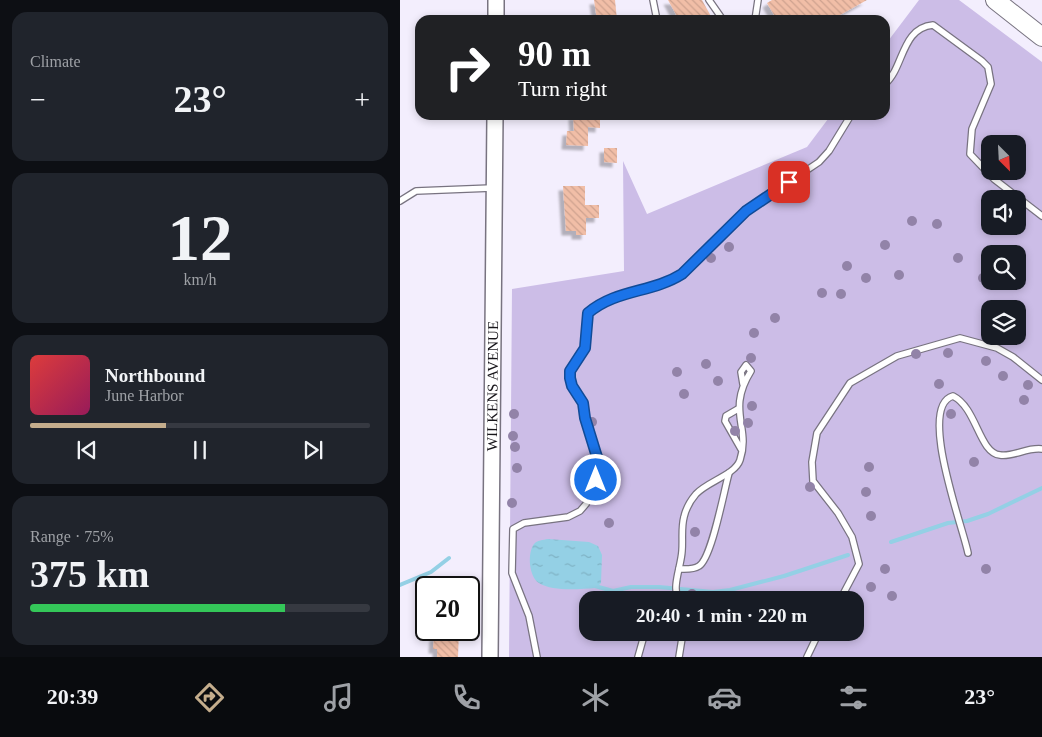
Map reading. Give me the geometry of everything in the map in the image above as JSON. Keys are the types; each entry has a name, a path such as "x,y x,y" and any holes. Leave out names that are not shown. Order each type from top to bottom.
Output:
{"main road":[{"path":"496,0 496,15"},
{"path":"995,0 1042,37"},
{"name":"WILKENS AVENUE","path":"490,657 495,120"}],"lane":[{"path":"653,0 656,15"},
{"path":"710,0 719,15"},
{"path":"756,15 758,0"},
{"path":"890,80 902,51 911,37 926,26 933,25 982,61 988,67 991,84 972,129 970,154 994,179 1042,216"},
{"path":"537,657 529,616 512,573 513,529 524,523 568,517 580,511 586,504 596,480 599,470 597,457 585,418 583,403 572,386 570,378 570,371 585,348 588,313 601,302 670,282 682,274 746,211 819,162 830,151 848,120"},
{"path":"400,193 494,188"},
{"path":"400,200 410,193"},
{"path":"845,591 859,564 852,537 838,513 813,482 812,462 817,433 850,383 897,356 960,338 997,348 1013,357 1042,380"},
{"path":"679,569 692,569 704,561 718,521 729,474 741,459 738,409 742,384"},
{"path":"968,553 942,455 939,423 942,404 947,398 953,396 967,407 984,444 992,453 1000,456 1035,448 1042,449"},
{"path":"738,409 726,416 724,422 741,449"},
{"path":"677,591 684,517 688,505 697,493 710,483 729,474"},
{"path":"638,657 642,641"},
{"path":"679,657 682,641"},
{"path":"807,657 815,641"}],"shaded area":[{"path":"919,0 959,0 1042,62 1042,657 509,657 512,289 624,271 623,161 647,214 807,147 827,120 890,120 890,38"}],"water":[{"path":"548,539 589,542 598,546 602,555 601,583 596,588 567,589 552,588 539,583 531,570 530,553 535,543"}],"building":[{"path":"594,0 615,0 616,15 596,15"},
{"path":"668,0 702,0 710,15 676,15"},
{"path":"772,0 867,0 840,15 774,15 767,3"},
{"path":"573,120 600,120 600,128 588,127 588,146 566,145 567,131 574,131"},
{"path":"604,148 617,148 617,163 604,162"},
{"path":"563,186 585,186 585,205 599,205 599,218 586,218 586,235 576,235 576,231 566,231"},
{"path":"434,641 459,641 458,657 437,657 437,649 433,649"}],"waterway":[{"path":"891,542 948,523 967,521 988,514 1042,488"},
{"path":"595,586 613,591 631,587 659,587 713,592 730,590 784,576 848,555"},
{"path":"400,585 431,572 449,558"}],"route":[{"path":"596,480 599,470 597,457 585,418 583,403 572,386 570,378 570,371 585,348 588,313 601,302 629,292 670,282 688,269 746,211 789,182"}]}
